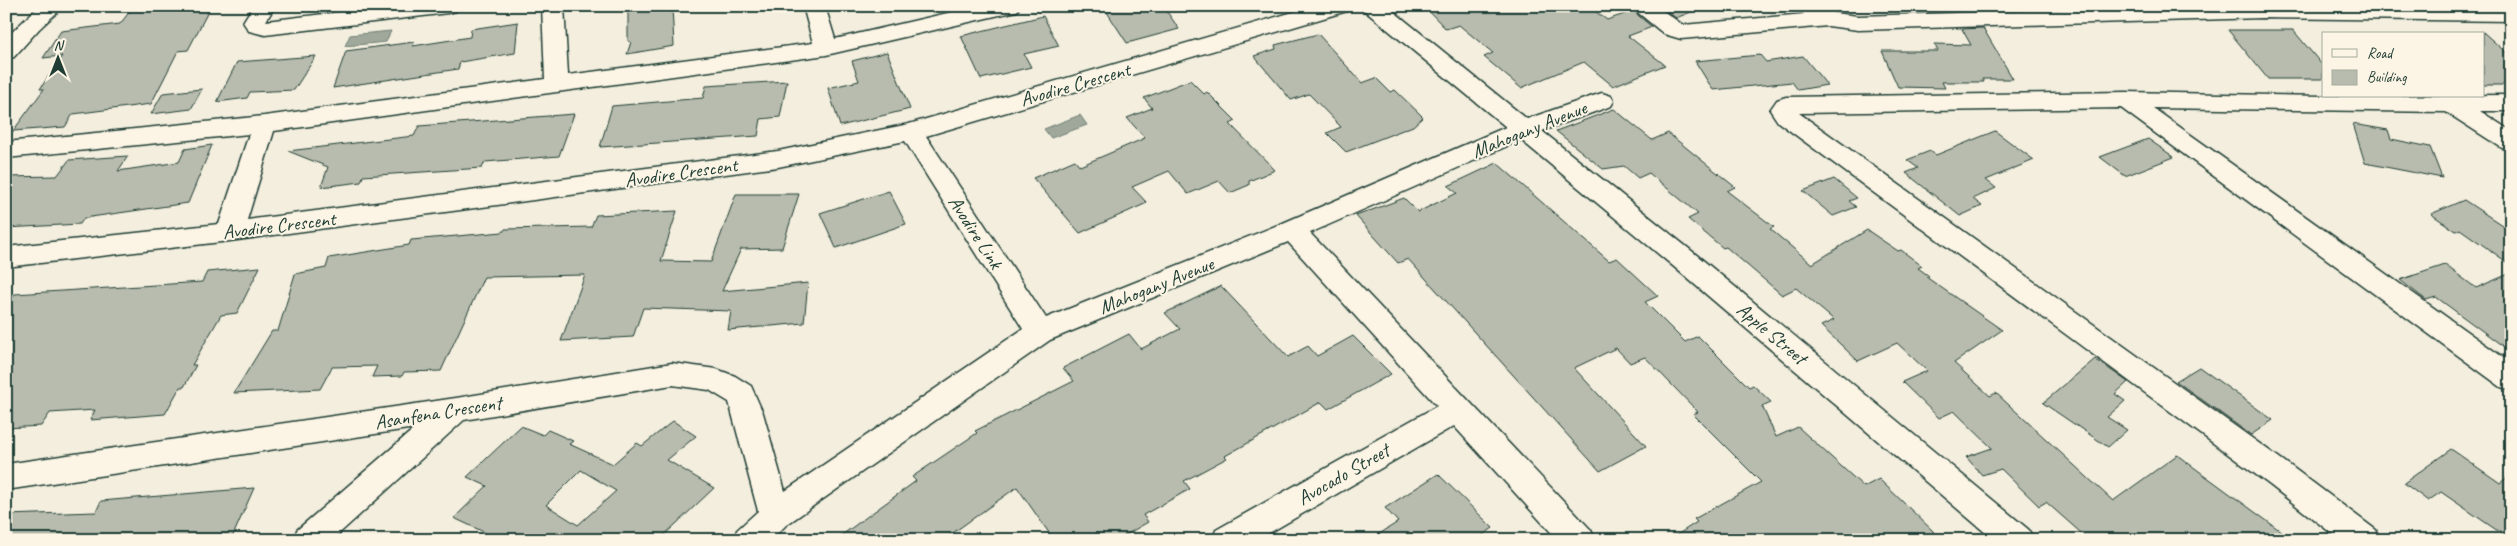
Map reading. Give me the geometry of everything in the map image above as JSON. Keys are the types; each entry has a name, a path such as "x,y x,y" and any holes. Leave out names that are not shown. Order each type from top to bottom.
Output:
{"street":[{"path":"6,52 31,24 53,6"},
{"path":"264,6 254,22 257,26 265,28 448,6"},
{"path":"553,6 557,84"},
{"path":"814,6 826,48"},
{"path":"6,150 264,124 826,48 1008,6"},
{"name":"Avodire Crescent","path":"6,257 230,232 778,159 911,132 1339,6"},
{"name":"Apple Street","path":"1370,6 1378,10 1524,128 1683,259 2017,540"},
{"path":"1641,6 1672,29 1681,32 1828,19 1858,23 2262,11 2511,14"},
{"path":"1806,6 1828,19"},
{"path":"2126,100 2511,379"},
{"path":"2364,540 2281,476 2082,333 1795,122 1782,110 1786,105 2126,100 2511,103"},
{"name":"Mahogany Avenue","path":"749,540 775,515 1040,332 1292,230 1524,128 1602,101"},
{"path":"2451,104 2511,142"},
{"path":"230,232 264,124"},
{"name":"Avodire Link","path":"911,132 1040,332"},
{"path":"1292,230 1580,540"},
{"name":"Asanfena Crescent","path":"6,477 456,410 672,374 703,376 721,381 742,396 775,515"},
{"name":"Avocado Street","path":"1228,540 1458,409"},
{"path":"309,540 456,410"}],"shaded area":[{"path":"391,31 386,42 345,46 350,35"},
{"path":"1080,115 1087,125 1051,138 1044,129"}],"building":[{"path":"134,6 211,6 188,50 178,51 151,104 73,114 65,127 13,131 44,89 40,89 62,56 43,58 61,31 120,24"},
{"path":"628,6 672,6 674,46 627,54 631,42 628,41"},
{"path":"1103,6 1163,6 1179,29 1127,43"},
{"path":"1424,6 1588,6 1607,20 1633,11 1652,27 1628,36 1665,65 1613,86 1584,62 1521,88 1484,57 1493,53 1459,25 1446,29"},
{"path":"1660,6 1701,6 1701,8 1676,18"},
{"path":"1043,16 1059,46 1024,54 1031,67 981,79 961,36"},
{"path":"518,22 515,53 460,62 458,69 333,88 346,51 414,42 413,46 470,37 471,29"},
{"path":"1983,28 2013,79 1982,79 1984,82 1942,82 1945,88 1898,87 1882,51 1938,51 1934,44 1971,45 1962,29"},
{"path":"2228,30 2293,30 2322,65 2322,79 2268,79"},
{"path":"2484,33 2511,57 2511,85 2484,85"},
{"path":"1318,34 1362,83 1376,78 1390,92 1395,90 1423,117 1413,126 1346,152 1327,133 1341,127 1309,94 1291,100 1254,56 1276,49 1275,45"},
{"path":"887,52 910,109 840,126 828,88 859,81 852,61"},
{"path":"1760,55 1766,62 1803,56 1827,85 1798,90 1792,82 1713,90 1695,61"},
{"path":"316,56 294,90 250,92 247,98 217,102 237,62"},
{"path":"1190,80 1204,94 1207,92 1236,121 1230,124 1275,170 1249,181 1249,185 1230,193 1219,181 1188,194 1169,171 1132,187 1147,203 1080,233 1033,178 1075,160 1080,166 1145,138 1127,118 1152,108 1144,98"},
{"path":"787,81 780,117 761,119 758,136 600,147 612,106 703,98 706,86"},
{"path":"202,89 191,109 151,114 163,93"},
{"path":"1614,109 1652,140 1668,133 1735,187 1727,191 1774,227 1770,229 1812,264 1867,230 1898,251 1901,250 1922,266 1918,268 1929,276 1926,277 2002,330 1954,363 1990,396 1996,393 2113,501 2177,455 2293,540 2089,540 2046,502 2039,506 2001,469 1982,475 1966,457 1992,448 1954,411 1939,418 1902,382 1927,371 1897,343 1858,361 1821,326 1834,320 1796,288 1782,295 1726,247 1723,248 1688,219 1698,214 1649,173 1638,178 1624,166 1603,169 1556,131"},
{"path":"574,114 559,156 485,162 482,168 363,176 361,182 321,187 328,167 288,151 414,136 419,126"},
{"path":"2353,124 2388,130 2391,139 2430,147 2442,178 2365,163"},
{"path":"1995,131 2034,160 1986,180 1996,188 1973,199 1982,206 1960,216 1906,173 1918,168 1907,160 1930,151 1936,155"},
{"path":"2148,139 2174,157 2125,176 2100,157"},
{"path":"212,145 188,203 84,218 80,224 6,228 6,177 57,176 69,160 128,156 118,171 179,162 185,149"},
{"path":"1497,163 1609,261 1617,258 1658,296 1645,302 1685,342 1698,336 1749,387 1753,385 1771,402 1762,406 1776,437 1798,427 1864,487 1879,479 1934,532 1919,540 1669,540 1697,522 1694,519 1761,482 1693,414 1698,412 1645,357 1630,363 1616,348 1574,368 1646,446 1600,471 1408,259 1398,263 1356,216 1404,198 1418,212 1457,193 1448,186"},
{"path":"1834,179 1857,198 1849,201 1856,207 1833,216 1803,191"},
{"path":"889,191 906,224 836,248 820,213"},
{"path":"736,194 799,194 782,248 741,249 722,291 808,283 804,323 728,330 731,311 643,308 633,337 561,341 585,275 484,277 441,371 404,372 402,376 372,377 377,366 332,367 320,389 234,393 272,331 278,331 295,274 326,268 329,258 409,245 411,240 503,232 505,229 591,227 596,215 677,211 661,261 711,262"},
{"path":"2464,200 2511,231 2511,265 2460,229 2456,231 2431,214"},
{"path":"2445,265 2476,288 2511,273 2511,352 2436,297 2426,300 2400,280"},
{"path":"260,267 237,313 221,315 192,365 196,365 184,387 180,387 165,414 90,420 95,410 50,413 41,426 6,428 6,307 15,294 202,282 207,272"},
{"path":"1221,286 1288,357 1308,346 1317,356 1353,336 1391,374 1328,409 1321,402 1225,456 1227,458 1184,481 1190,489 1143,515 1148,522 1117,540 1054,540 1017,487 943,540 835,540 916,481 912,477 977,433 975,431 1074,381 1063,368 1129,334 1141,349 1180,329 1165,313"},
{"path":"2095,359 2128,382 2115,394 2125,401 2107,417 2127,430 2108,447 2043,403"},
{"path":"2199,367 2273,420 2251,435 2176,381"},
{"path":"673,421 696,436 667,460 714,488 659,540 501,540 454,518 487,486 467,477 521,426 543,435 548,430 573,441 569,444 613,464 637,443 642,446","holes":["581,470 616,491 578,525 546,505"]},
{"path":"2451,449 2500,483 2511,475 2511,540 2441,492 2428,501 2404,483"},
{"path":"1438,474 1493,528 1476,540 1370,540 1398,522 1385,508"},
{"path":"254,488 231,540 6,540 6,515 96,512 101,501"}]}
